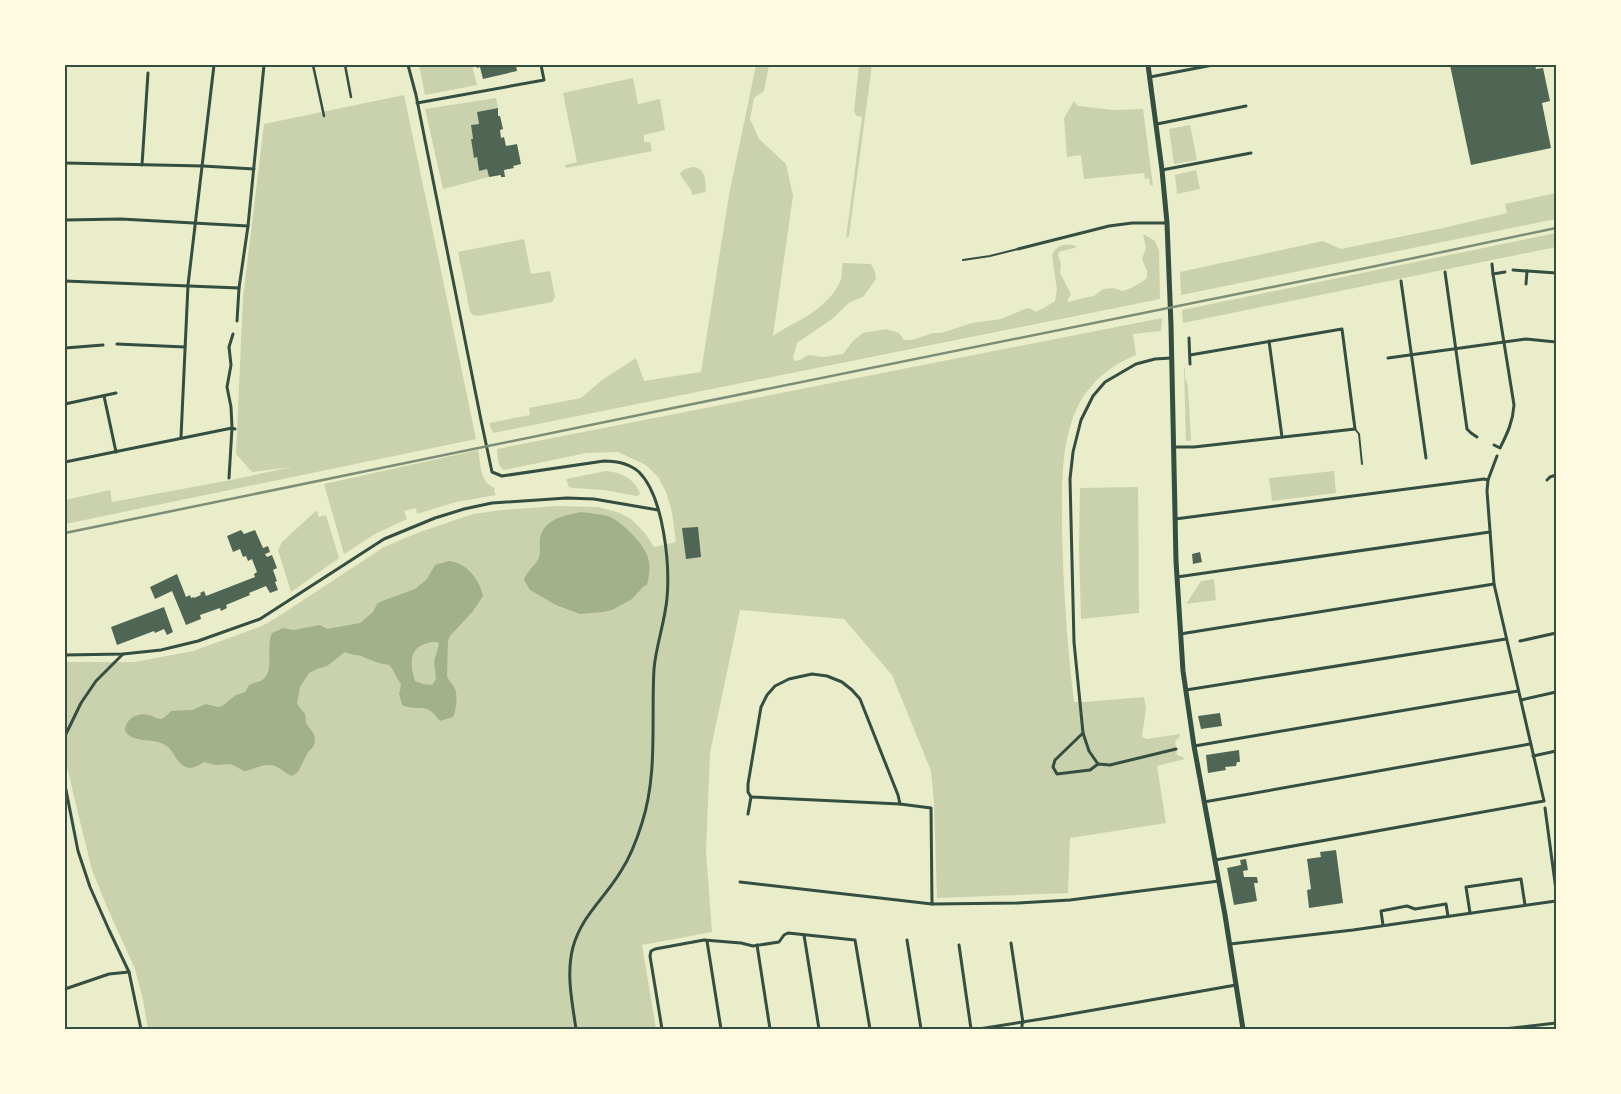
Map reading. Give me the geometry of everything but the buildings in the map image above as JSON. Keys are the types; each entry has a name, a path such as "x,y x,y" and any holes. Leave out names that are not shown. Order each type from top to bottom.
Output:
{"main road":[{"path":"1148,65 1167,223 1177,577 1185,690 1244,1029"}],"street":[{"path":"181,437 188,285 214,65"},
{"path":"237,321 264,65"},
{"path":"313,65 324,116"},
{"path":"345,65 351,97"},
{"path":"408,65 492,472 502,476 604,461 616,461 626,464 638,472 652,492 665,540 668,580 667,601 654,663 652,768 647,806 636,841 621,872 577,932 570,959 569,975 576,1029"},
{"path":"417,103 544,80 541,65"},
{"path":"1149,77 1213,65"},
{"path":"142,164 148,73"},
{"path":"1156,124 1246,106"},
{"path":"1162,170 1251,153"},
{"path":"65,164 142,164 254,169"},
{"path":"65,220 121,219 248,226"},
{"path":"1018,249 1109,226 1132,223 1167,223"},
{"path":"1492,264 1514,405 1510,426 1500,448 1494,446"},
{"path":"1513,270 1556,273"},
{"path":"1526,284 1527,270"},
{"path":"1445,272 1467,429 1477,437"},
{"path":"1493,274 1505,272"},
{"path":"65,281 240,288"},
{"path":"1401,281 1426,458"},
{"path":"1173,447 1355,429 1342,329 1190,356"},
{"path":"228,478 233,428 227,387 231,365 229,347 233,334"},
{"path":"1189,338 1190,364"},
{"path":"1388,358 1526,339 1556,342"},
{"path":"1269,341 1282,437"},
{"path":"117,344 185,347"},
{"path":"65,348 103,345"},
{"path":"1098,764 1089,751 1083,734 1074,642 1070,551 1070,479 1073,452 1081,420 1092,396 1105,382 1136,364 1155,359 1171,358"},
{"path":"65,404 116,393"},
{"path":"104,396 116,452"},
{"path":"65,462 233,428"},
{"path":"1215,860 1544,801 1494,584 1487,490 1488,480 1496,456"},
{"path":"1546,480 1556,475"},
{"path":"1175,518 1484,478 1488,480"},
{"path":"65,655 123,654 161,650 198,642 260,619 384,539 435,518 492,503 594,498 658,510"},
{"path":"1177,577 1490,532"},
{"path":"1180,634 1494,584"},
{"path":"1520,641 1556,633"},
{"path":"1185,690 1506,638"},
{"path":"65,736 80,703 96,681 123,654"},
{"path":"748,814 750,797 748,784 761,707 775,686 796,676 812,674 827,676 842,682 860,699 900,804"},
{"path":"1194,746 1518,691"},
{"path":"1520,700 1556,692"},
{"path":"1083,734 1055,760 1054,767 1057,774 1090,770 1098,764 1110,765 1176,749"},
{"path":"1204,802 1530,744"},
{"path":"1533,756 1556,750"},
{"path":"65,785 78,851 90,887 108,930 130,972 141,1029"},
{"path":"750,797 900,804 931,808 932,904"},
{"path":"1545,808 1556,890"},
{"path":"1470,913 1466,887 1521,879 1525,905"},
{"path":"740,882 932,904 1070,900 1218,881"},
{"path":"1230,944 1383,926 1556,901"},
{"path":"1383,926 1381,911 1407,906 1415,908 1446,904 1448,916"},
{"path":"662,1029 650,956 651,951 655,948 706,940 757,946 779,942 786,934 856,940 870,1029"},
{"path":"804,935 819,1029"},
{"path":"706,940 721,1029"},
{"path":"907,940 920,1029"},
{"path":"1011,943 1022,1029"},
{"path":"959,945 971,1029"},
{"path":"757,946 770,1029"},
{"path":"65,989 109,974 130,972"},
{"path":"979,1029 1236,985"},
{"path":"1504,1029 1556,1024"}],"lane":[{"path":"963,260 1018,249"},
{"path":"1355,429 1360,434 1362,464"}],"shaded area":[{"path":"419,65 472,65 477,85 425,95"},
{"path":"756,65 769,65 764,91 754,98 750,119 759,139 786,164 793,196 773,336 807,316 832,295 840,282 843,263 871,264 876,279 863,297 850,302 832,319 797,343 793,358 795,361 808,355 824,357 843,354 853,341 863,333 886,329 899,333 904,340 912,340 972,323 1001,319 1029,308 1037,312 1055,301 1057,290 1052,255 1062,245 1077,247 1059,252 1058,255 1061,264 1060,273 1071,294 1067,301 1069,302 1094,296 1103,289 1113,288 1123,291 1147,278 1147,271 1142,259 1146,248 1143,235 1145,235 1155,241 1159,251 1160,299 493,433 489,423 530,415 529,408 581,398 602,380 636,358 644,381 701,372 729,195"},
{"path":"859,65 872,65 849,236 846,238 862,117 857,116 854,112"},
{"path":"633,78 638,104 660,99 665,130 644,135 644,142 650,142 652,151 566,168 565,165 577,162 563,93"},
{"path":"404,95 476,439 65,524 65,500 110,490 112,502 292,467 252,472 236,454 243,298 264,124"},
{"path":"496,98 498,108 477,112 479,124 471,126 474,157 477,157 479,170 487,169 489,177 443,189 425,109"},
{"path":"1074,101 1078,106 1114,110 1143,109 1153,186 1150,185 1149,178 1145,179 1144,173 1084,179 1081,155 1067,157 1064,118"},
{"path":"1190,125 1197,160 1174,164 1169,129"},
{"path":"698,168 703,173 706,192 692,195 681,176 680,173 685,169"},
{"path":"1196,170 1200,189 1177,194 1175,175"},
{"path":"1556,193 1556,219 1181,295 1180,272 1323,241 1341,249 1443,228 1507,213 1505,204"},
{"path":"1556,233 1556,247 1183,323 1182,310"},
{"path":"524,239 531,274 550,271 555,297 552,302 478,316 473,315 470,312 458,252"},
{"path":"1162,318 1161,331 1133,334 1136,355 1111,368 1096,381 1079,404 1073,418 1065,448 1062,480 1064,593 1074,702 1144,697 1146,708 1142,737 1147,739 1180,734 1179,738 1175,741 1177,755 1185,759 1157,766 1166,823 1070,838 1068,893 937,898 934,802 931,771 892,675 844,619 740,610 710,753 706,852 712,932 642,945 656,1029 148,1029 135,969 92,870 74,797 65,757 65,662 135,662 193,651 262,626 384,547 420,532 473,514 557,506 598,507 620,513 631,519 644,532 654,547 676,542 672,512 666,492 658,477 646,465 618,452 586,453 504,470 499,463 497,449"},
{"path":"1184,368 1188,386 1191,441 1186,441"},
{"path":"478,450 483,477 486,482 495,488 496,495 456,502 417,514 416,508 404,511 407,519 375,534 344,554 324,484"},
{"path":"606,471 627,477 635,484 640,494 637,496 604,490 573,488 569,487 566,479"},
{"path":"1334,471 1336,493 1272,501 1269,478"},
{"path":"1138,487 1139,613 1081,619 1080,488"},
{"path":"317,510 319,517 326,515 339,558 291,592 278,550 282,542"},
{"path":"581,512 608,516 619,523 642,546 649,561 650,568 647,585 632,599 612,610 580,614 556,605 530,590 524,580 539,557 540,538 546,526 556,519"},
{"path":"449,561 466,568 479,584 483,596 448,641 447,676 456,692 456,707 453,717 440,721 426,709 402,705 399,693 401,684 389,665 345,652 327,666 309,673 300,687 297,704 305,714 306,723 314,734 315,742 298,772 292,776 271,765 244,771 231,764 215,765 204,762 195,767 188,768 180,763 170,749 163,744 134,738 125,731 127,723 132,717 145,714 161,719 171,711 192,710 206,704 222,706 236,695 245,692 249,685 261,681 265,677 268,672 269,645 272,633 283,628 293,630 320,625 327,629 360,623 373,612 377,604 415,589 427,579 435,565","holes":["437,642 439,644 434,661 436,679 432,685 415,681 412,667 415,651 424,644"]},
{"path":"1214,579 1216,600 1186,604 1201,581"}],"railway":[{"path":"65,533 1556,228"}]}
